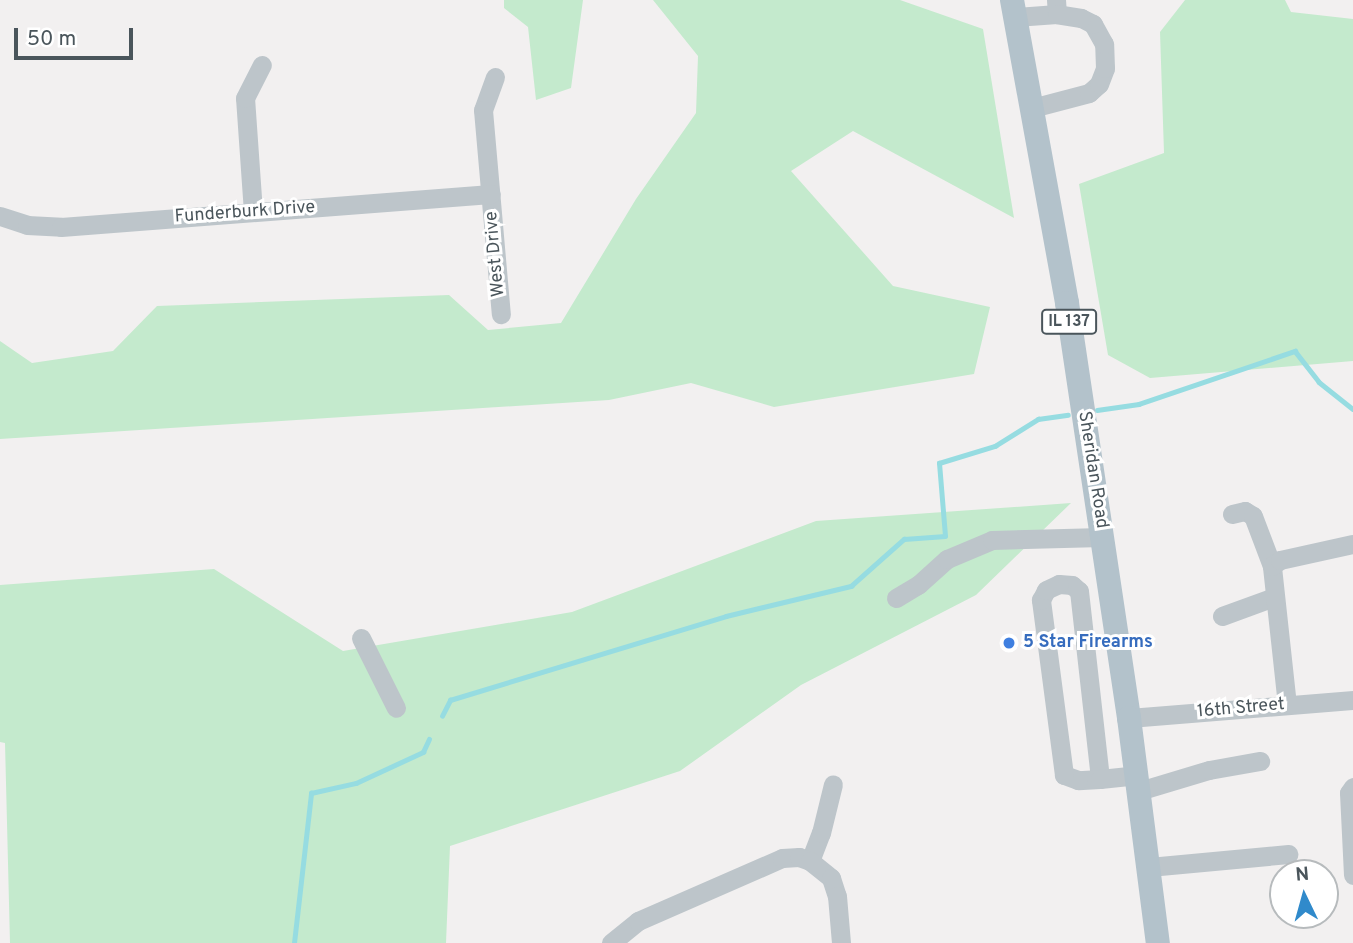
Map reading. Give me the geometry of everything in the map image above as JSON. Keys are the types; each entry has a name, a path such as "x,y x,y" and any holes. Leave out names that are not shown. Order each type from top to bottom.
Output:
{"main road":[{"name":"Sheridan Road","path":"1014,8 1102,537 1158,943"}],"street":[{"path":"1014,8 1056,7 1093,24 1104,44 1105,68 1099,84 1089,93 1032,108"},
{"path":"253,212 245,98 262,65"},
{"name":"West Drive","path":"495,77 483,110 501,314"},
{"name":"Funderburk Drive","path":"0,216 27,225 61,227 491,194"},
{"path":"1232,514 1245,511 1253,516 1272,566 1287,705"},
{"path":"896,598 947,559 992,540 1102,537"},
{"path":"1272,566 1280,560 1352,544"},
{"path":"1100,779 1079,591 1072,584 1059,584 1046,590 1041,600 1064,775 1078,780 1138,783 1260,761"},
{"path":"1222,615 1274,597"},
{"path":"361,638 396,708"},
{"name":"16th Street","path":"1129,718 1353,700"},
{"path":"810,861 821,833 833,784"},
{"path":"1353,787 1349,793 1353,875"},
{"path":"1149,867 1288,854"},
{"path":"611,943 638,921 782,858 810,861 831,878 837,896 841,943"}],"green space":[{"path":"504,0 583,0 571,88 536,100 528,27 504,8"},
{"path":"653,0 900,0 983,29 1014,218 853,131 791,171 893,286 990,307 974,374 774,407 691,383 609,400 0,439 0,341 32,363 113,351 157,306 449,295 488,330 561,323 636,199 696,113 698,56"},
{"path":"1185,0 1285,0 1291,12 1353,19 1353,361 1150,378 1108,355 1079,184 1164,153 1160,32"},
{"path":"1071,503 976,595 801,685 680,771 450,846 446,943 10,943 5,743 0,742 0,585 214,569 343,651 572,612 816,521"}],"waterway":[{"path":"1097,410 1139,404 1295,351 1319,382 1353,409"},
{"path":"442,716 450,700 726,616 851,586 904,539 945,536 939,463 995,446 1038,419 1068,415"},
{"path":"294,943 311,793 356,783 423,752 429,739"}],"place":[{"name":"5 Star Firearms","path":"1009,643"}]}
